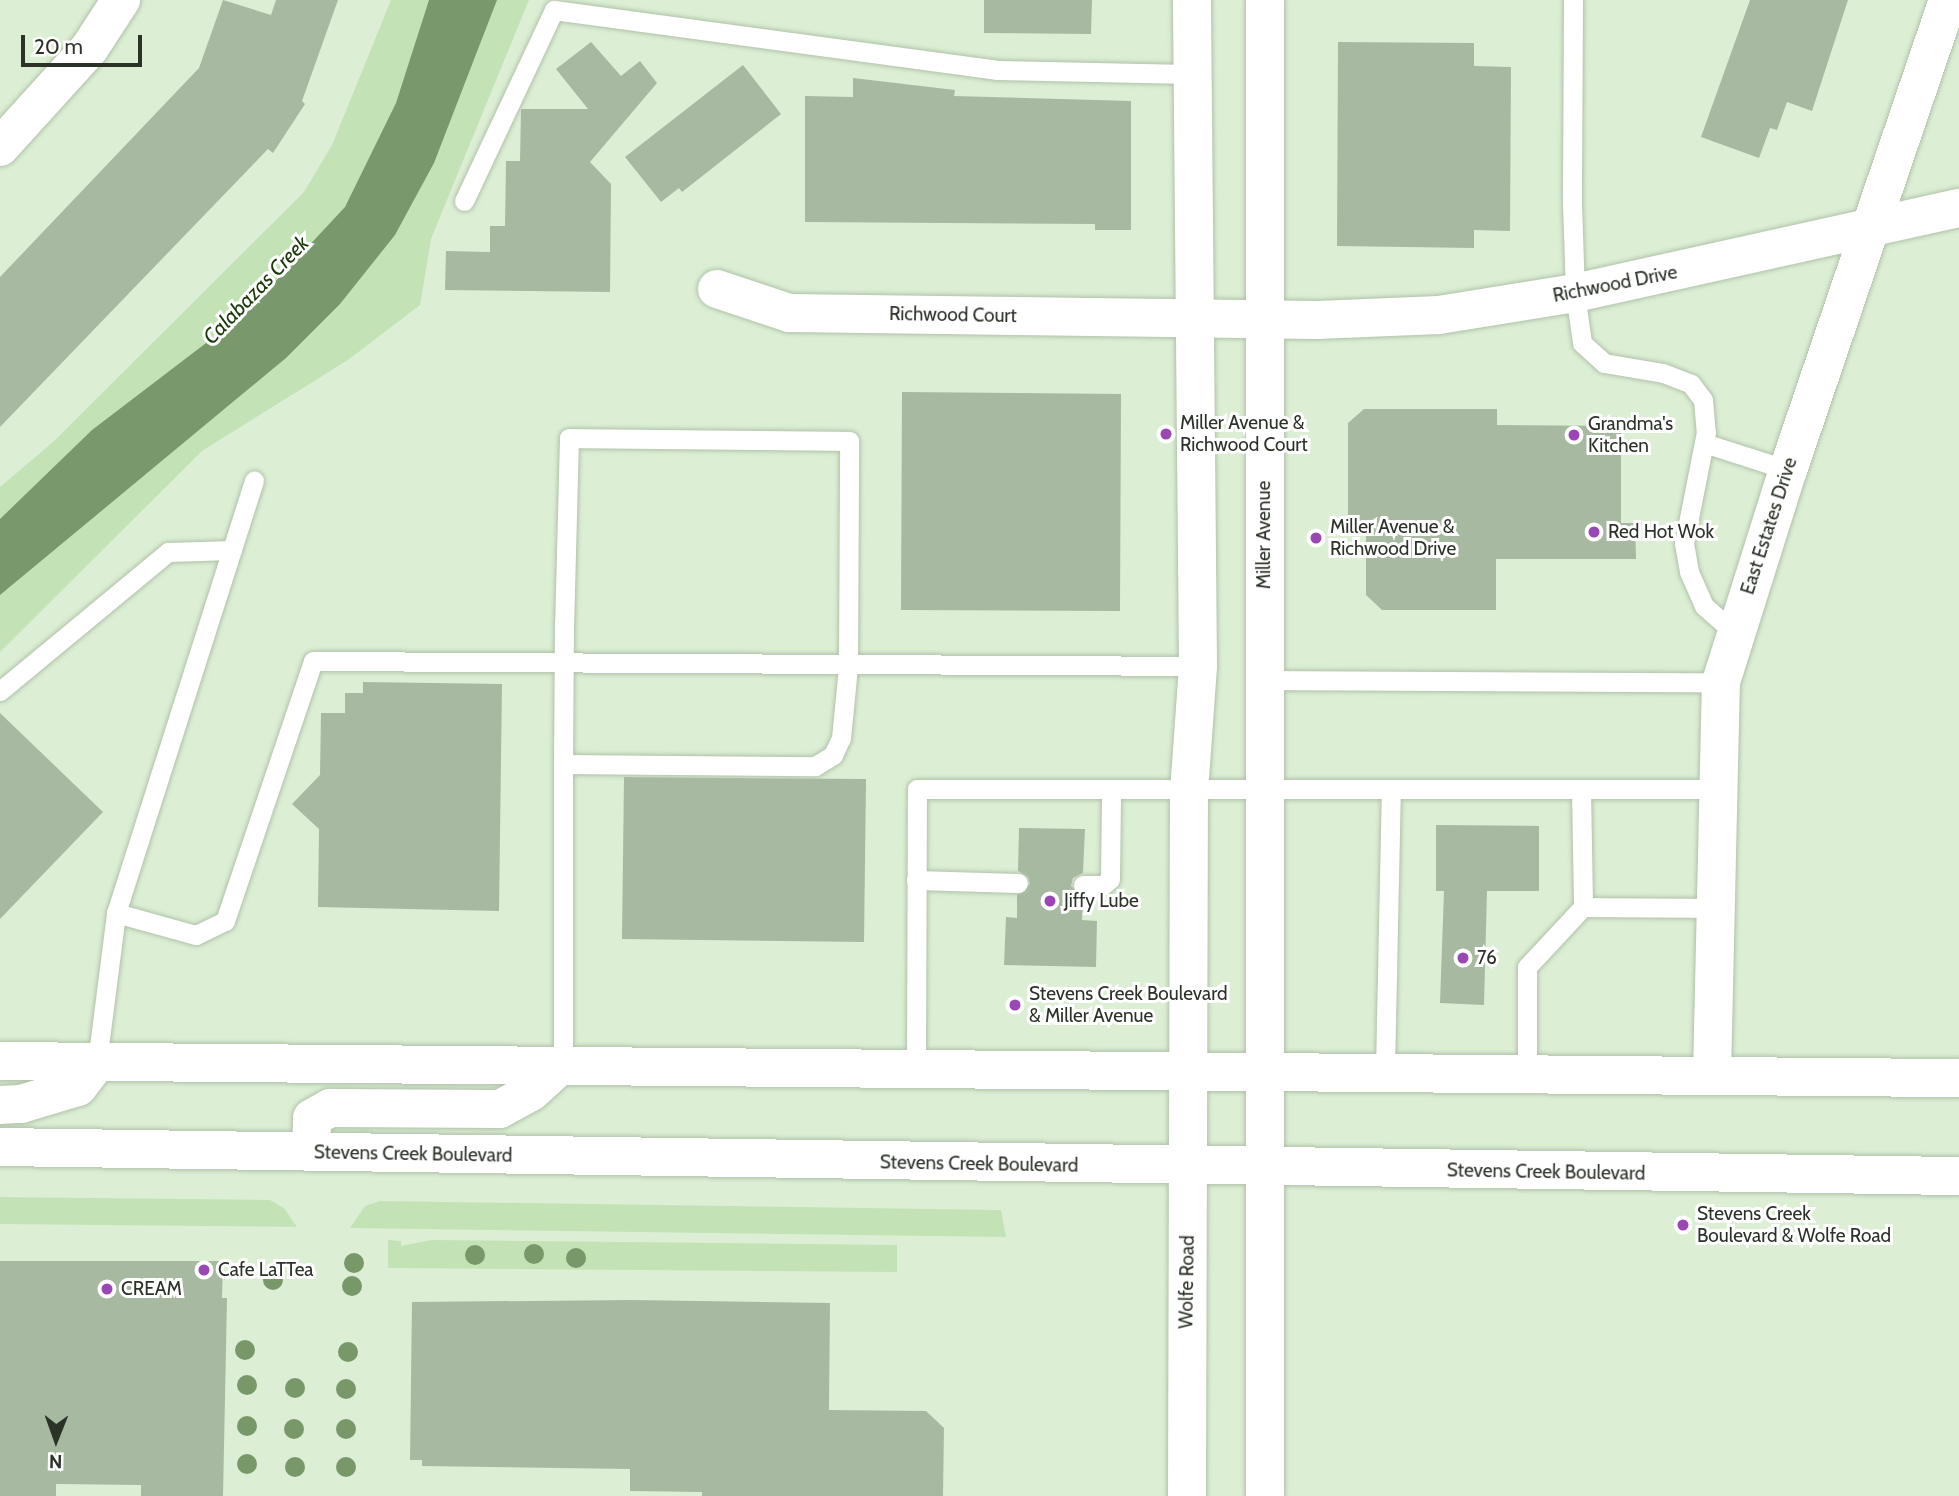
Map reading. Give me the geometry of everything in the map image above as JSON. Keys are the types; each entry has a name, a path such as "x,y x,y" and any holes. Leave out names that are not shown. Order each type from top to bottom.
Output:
{"main road":[{"path":"0,147 89,49 121,0"},
{"path":"1188,1069 1189,792 1198,666 1192,319 1192,0"},
{"name":"Miller Avenue","path":"1265,0 1266,1069"},
{"name":"East Estates Drive","path":"1712,1074 1716,789 1721,682 1734,632 1948,0"},
{"name":"Richwood Drive","path":"1266,319 1439,315 1575,293 1803,245 1872,226 1959,208"},
{"name":"Richwood Court","path":"717,289 789,313 1266,319"},
{"path":"0,1061 1527,1071 1959,1078"},
{"path":"0,1105 21,1104 78,1087 97,1062"},
{"path":"311,1152 312,1118 330,1108 500,1109 531,1092 563,1063"},
{"name":"Wolfe Road","path":"1187,1496 1188,1069"},
{"path":"1265,1496 1266,1069"},
{"name":"Stevens Creek Boulevard","path":"0,1147 1188,1168 1959,1176"}],"lane":[{"path":"1573,0 1575,293 1582,343 1604,363 1663,373 1691,384 1703,400 1704,443 1684,543 1691,577 1704,606 1734,632"},
{"path":"464,201 554,10 996,70 1192,74"},
{"path":"563,764 815,766 833,755 841,738 848,666 849,441 569,438 563,764 563,1063"},
{"path":"1704,443 1788,470"},
{"path":"97,1062 116,913 254,481"},
{"path":"0,691 168,552 232,550"},
{"path":"116,913 196,935 225,921 313,661 1198,666"},
{"path":"1265,680 1721,682"},
{"path":"916,1066 917,789 1265,792 1716,789"},
{"path":"1527,1071 1527,967 1583,907 1581,789"},
{"path":"1385,1070 1391,791"},
{"path":"1083,885 1103,885 1110,879 1111,792"},
{"path":"916,880 1018,883"},
{"path":"1583,907 1715,908"}],"shaded area":[{"path":"391,0 529,0 431,239 420,305 348,360 202,451 0,652 0,487 53,442 304,192 332,145"},
{"path":"429,0 497,0 434,163 395,235 340,304 286,358 0,595 0,519 92,430 248,311 345,207 396,103"},
{"path":"0,1197 270,1200 284,1208 297,1227 0,1224"},
{"path":"380,1201 1001,1210 1006,1237 350,1228 365,1206"},
{"path":"388,1240 401,1241 401,1246 431,1240 897,1245 897,1272 388,1268"}],"building":[{"path":"223,0 271,15 276,0 338,0 302,101 305,104 273,153 268,149 0,427 0,277 199,68"},
{"path":"984,0 1092,0 1091,34 984,33"},
{"path":"1750,0 1848,0 1812,111 1787,102 1777,130 1770,128 1759,158 1701,137"},
{"path":"591,42 621,76 640,61 657,83 590,162 611,184 610,292 445,290 446,251 490,252 490,226 505,226 506,161 520,161 521,109 588,109 556,69"},
{"path":"1338,42 1474,43 1474,66 1511,67 1510,231 1474,230 1474,248 1337,246"},
{"path":"743,65 781,114 682,192 679,188 661,202 625,157"},
{"path":"853,78 955,90 954,96 1131,101 1131,230 1095,230 1095,224 805,222 805,96 853,97"},
{"path":"902,392 1121,394 1120,611 901,610"},
{"path":"1364,409 1497,409 1497,425 1621,426 1621,523 1635,523 1636,559 1496,559 1496,610 1382,610 1366,595 1366,532 1348,532 1348,423"},
{"path":"363,682 502,684 499,911 318,907 319,829 292,804 320,775 321,713 345,713 345,693 363,693"},
{"path":"0,713 103,812 0,919"},
{"path":"624,777 866,779 864,942 622,939"},
{"path":"1436,825 1539,826 1539,891 1487,891 1484,1005 1440,1003 1444,891 1436,891"},
{"name":"Jiffy Lube","path":"1019,828 1085,829 1083,873 1073,878 1071,886 1083,897 1082,920 1097,921 1096,967 1004,965 1006,917 1017,918 1017,895 1030,884 1028,877 1018,871"},
{"path":"0,1261 223,1261 222,1298 227,1298 223,1496 141,1496 141,1485 56,1484 56,1496 0,1496"},
{"path":"632,1300 830,1303 829,1410 926,1411 944,1428 943,1496 702,1496 702,1492 630,1491 630,1469 422,1466 422,1460 410,1460 412,1302"}],"place":[{"name":"Miller Avenue & Richwood Court","path":"1166,434"},
{"name":"Grandma's Kitchen","path":"1574,435"},
{"name":"Red Hot Wok","path":"1594,532"},
{"name":"Miller Avenue & Richwood Drive","path":"1316,538"},
{"name":"Jiffy Lube","path":"1050,901"},
{"name":"76","path":"1463,958"},
{"name":"Stevens Creek Boulevard & Miller Avenue","path":"1015,1005"},
{"name":"Stevens Creek Boulevard & Wolfe Road","path":"1683,1225"},
{"name":"Cafe LaTTea","path":"204,1270"},
{"name":"CREAM","path":"107,1289"}],"water label":[{"name":"Calabazas Creek","path":"256,290"}]}
